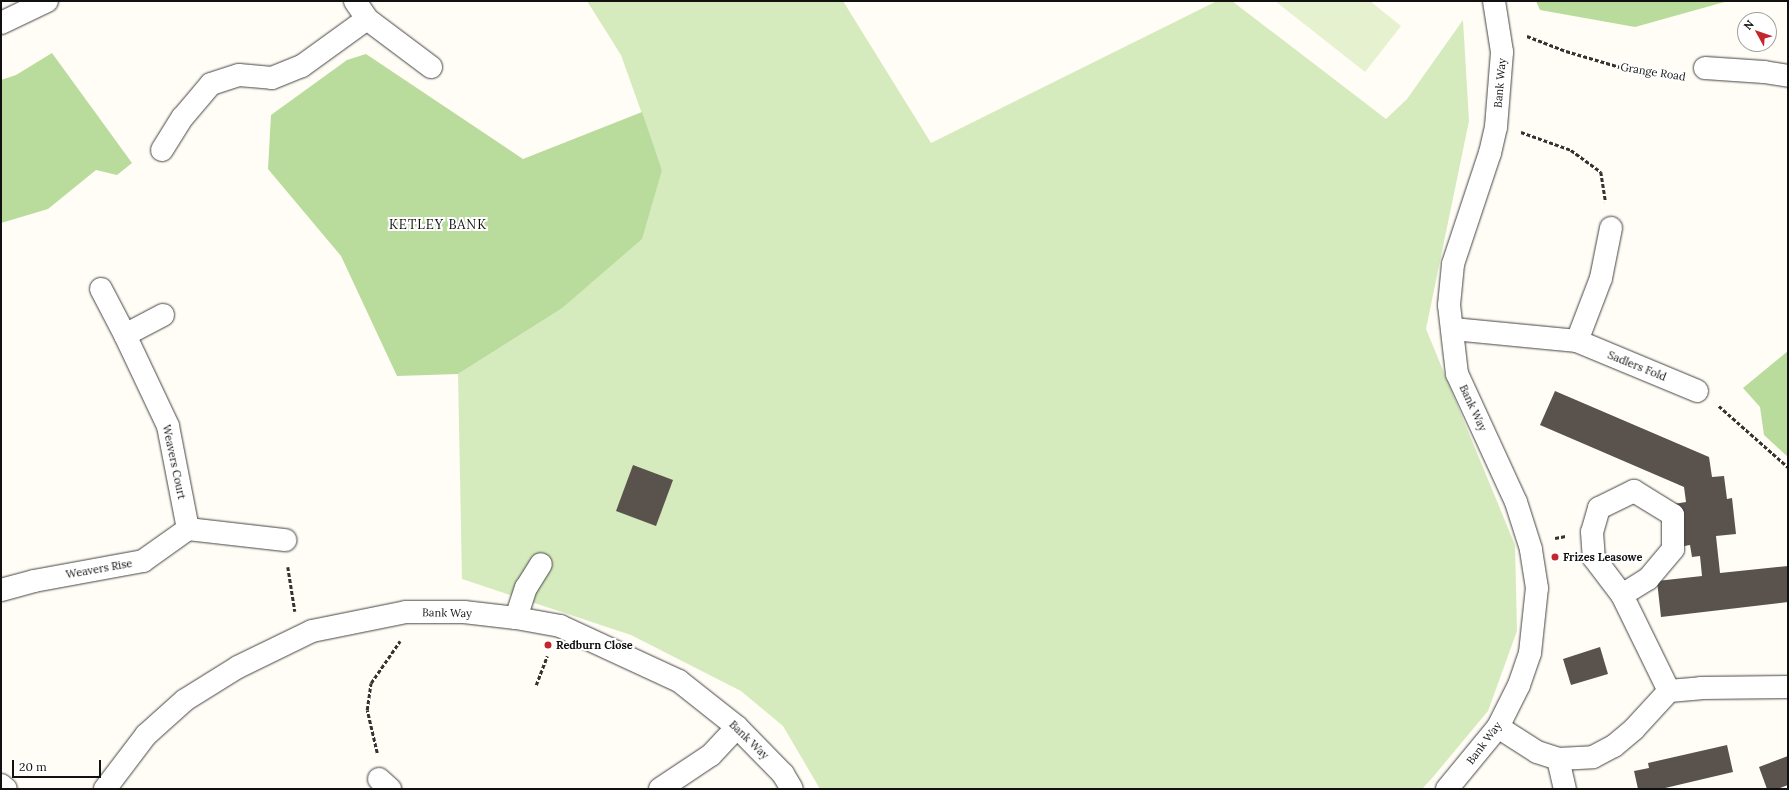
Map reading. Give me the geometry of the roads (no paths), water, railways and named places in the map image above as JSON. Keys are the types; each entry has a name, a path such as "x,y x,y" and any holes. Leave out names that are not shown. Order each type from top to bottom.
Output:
{"street":[{"path":"1,23 47,1"},
{"path":"355,1 367,19 431,67"},
{"name":"Bank Way","path":"1447,789 1498,727 1519,685 1530,653 1537,588 1529,543 1516,502 1457,374 1453,329 1449,305 1453,264 1490,153 1496,127 1502,52 1494,1"},
{"path":"162,150 183,117 211,84 239,75 272,78 302,66 367,19"},
{"path":"1705,68 1764,72 1788,76"},
{"path":"1577,341 1601,278 1611,228"},
{"name":"Weavers Court","path":"101,289 125,335 168,426 188,528"},
{"path":"125,335 163,315"},
{"name":"Sadlers Fold","path":"1453,329 1577,341 1698,391"},
{"path":"1622,595 1648,579 1673,549 1673,515 1634,491 1599,508 1592,532 1594,558 1622,595 1669,691"},
{"path":"188,528 285,540"},
{"name":"Weavers Rise","path":"1,590 34,581 144,561 188,528"},
{"path":"516,618 526,588 541,564"},
{"name":"Bank Way","path":"105,789 146,735 185,700 238,667 312,631 406,612 464,612 516,618 560,626 679,681 737,727 783,774 792,789"},
{"path":"1498,727 1537,752 1558,760 1593,757 1614,746 1634,729 1669,691 1701,688 1788,687"},
{"path":"660,789 711,755 737,727"},
{"path":"1558,760 1565,789"},
{"path":"1,785 6,789"}],"place":[{"name":"Frizes Leasowe","path":"1555,557"},
{"name":"Redburn Close","path":"548,645"}],"district":[{"name":"KETLEY BANK","path":"438,225"}]}
